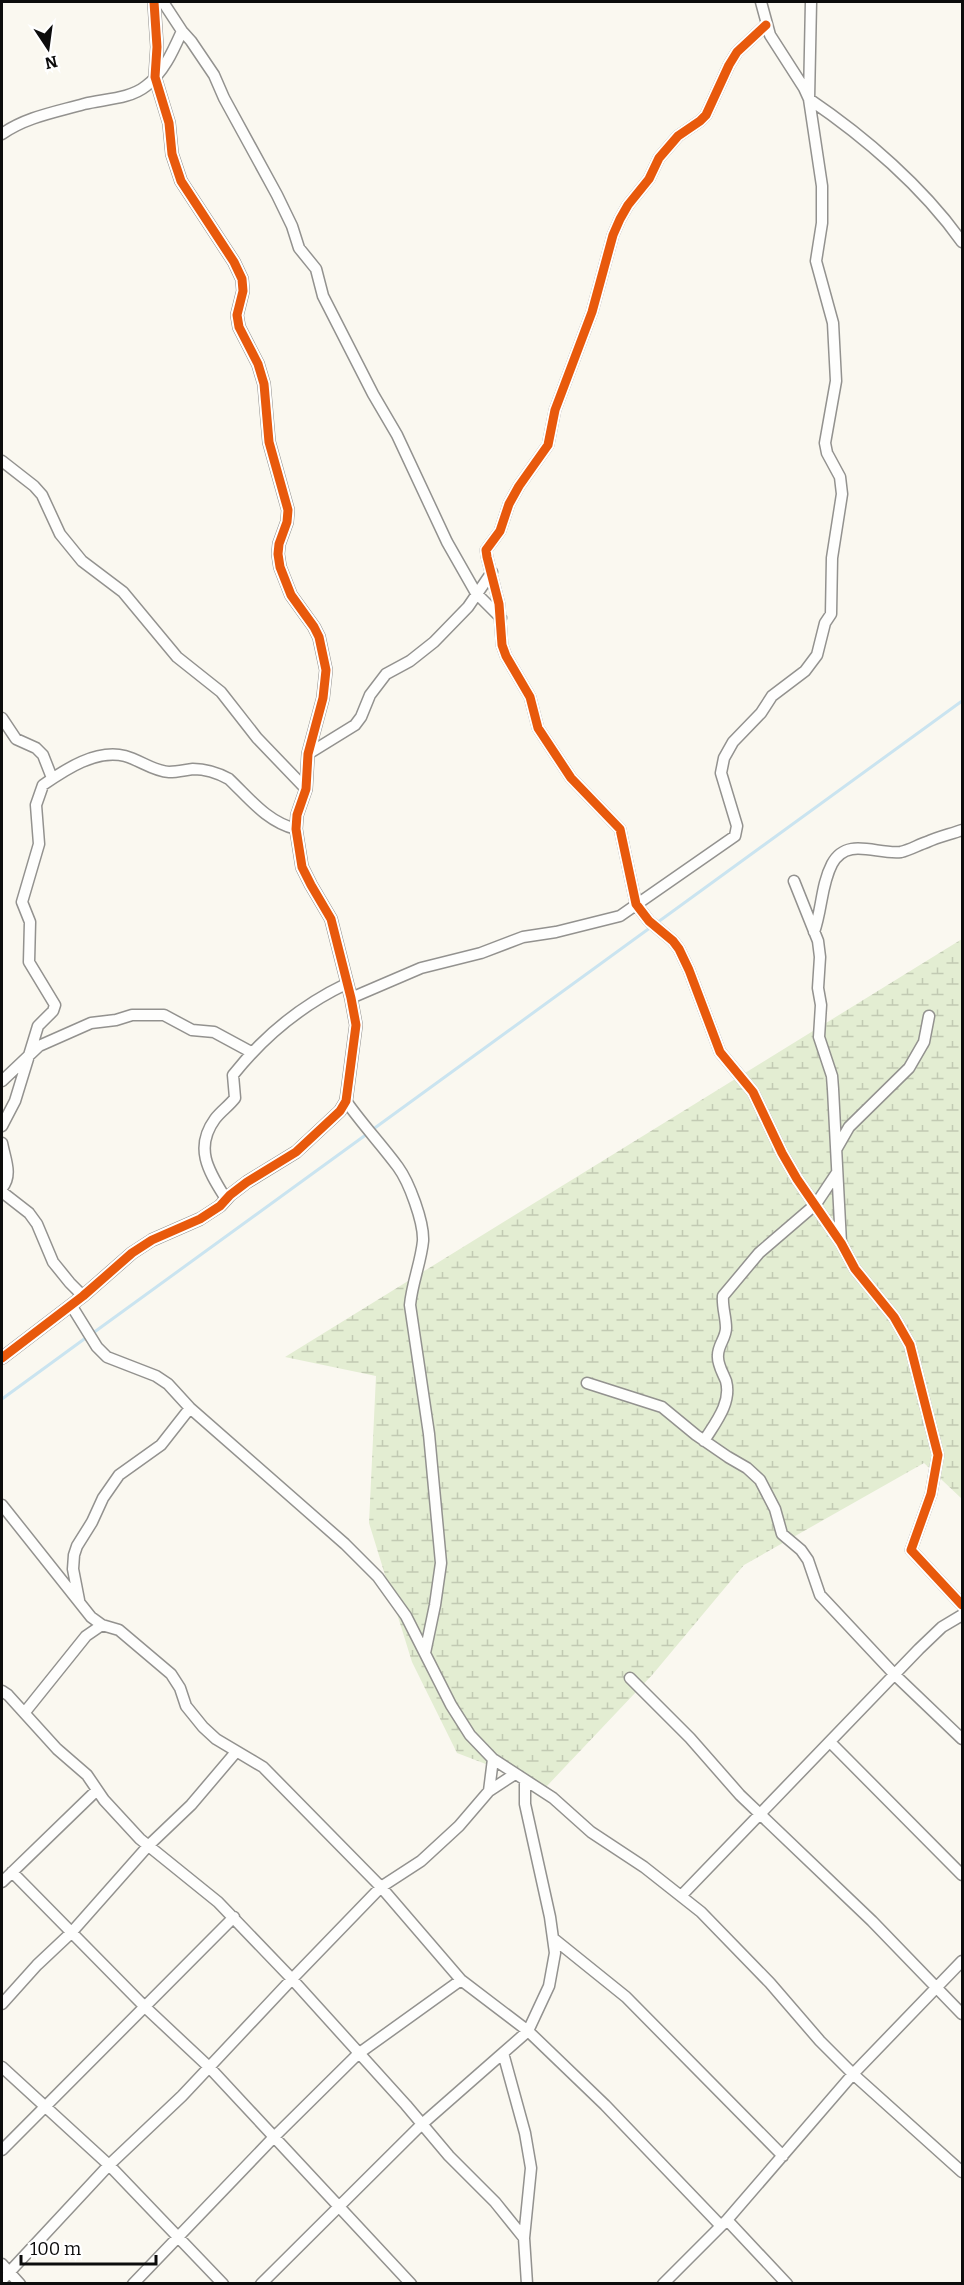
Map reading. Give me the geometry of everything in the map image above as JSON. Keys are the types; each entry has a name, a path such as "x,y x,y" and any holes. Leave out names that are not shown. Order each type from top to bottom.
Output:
{"street":[{"path":"2,1358 83,1296 132,1253 152,1239 200,1219 220,1206 247,1182 296,1152 340,1111 346,1101 356,1025 331,919 303,867 296,829 297,815 306,789 308,754 326,682 326,670 319,637 291,595 280,567 279,544 287,522 288,510 269,442 264,384 258,364 239,327 237,315 243,291 242,279 234,262 181,181 172,154 169,123 155,78 154,2"},
{"path":"163,2 214,75 224,98 277,195 292,226 299,248 316,269 326,302 373,394 397,435 447,542 476,593 501,618"},
{"path":"761,2 770,35 809,99 841,121 900,171 963,242"},
{"path":"351,998 421,968 481,953 523,937 556,932 620,916 735,836 737,826 721,772 724,758 733,742 761,713 772,696 805,671 816,655 825,623 831,614 832,558 842,494 840,477 827,453 825,443 836,381 833,323 816,261 822,223 822,186 809,99 811,2"},
{"path":"766,25 737,52 706,115 678,136 659,158 649,179 620,219 611,242 592,312 555,410 548,445 519,486 509,504 500,531 486,550 501,618 502,645 530,697 538,728 572,778 620,829 636,904 653,925 673,941 679,949 720,1052 753,1092 782,1154 842,1243 855,1269 894,1317 914,1355 938,1455 934,1484 910,1550 963,1605"},
{"path":"2,134 13,126 39,116 136,92 155,78 168,60 182,32"},
{"path":"2,461 42,495 60,534 82,561 123,592 177,657 221,692 257,738 306,789"},
{"path":"308,754 355,725 370,695 386,674 425,651 464,611 492,572"},
{"path":"2,718 16,739 36,748 43,755 52,778"},
{"path":"2,1126 15,1101 38,1026 53,1011 55,1005 29,962 30,922 22,902 39,844 36,805 43,785 88,759 107,755 125,756 152,768 169,772 194,769 229,778 271,819 296,829"},
{"path":"814,932 826,878 833,861 843,853 854,848 902,852 963,830"},
{"path":"794,881 820,949 819,1037 832,1076 836,1174 842,1243"},
{"path":"226,1199 209,1172 204,1150 213,1121 235,1098 233,1075 251,1052 292,1016 346,984"},
{"path":"2,1081 39,1046 91,1023 143,1015 164,1016 192,1030 214,1032 251,1052"},
{"path":"836,1150 849,1127 909,1068 924,1042 929,1016"},
{"path":"346,1101 399,1169 421,1223 423,1240 412,1284 410,1305 429,1434 441,1563 425,1653"},
{"path":"2,1143 9,1174 2,1190 29,1213 37,1224 53,1262 83,1296"},
{"path":"704,1441 724,1406 727,1395 727,1387 717,1357 727,1327 722,1304 723,1296 759,1253 816,1204 836,1174"},
{"path":"71,1305 93,1341 107,1358 156,1376 168,1384 190,1407 345,1544 378,1577 406,1616 450,1705 470,1735 494,1759 553,1798 591,1832 644,1867 701,1912 763,1975 820,2041 853,2074 963,2172"},
{"path":"587,1383 662,1407 704,1441 747,1468 760,1480 775,1509 782,1534 801,1550 808,1560 820,1595 895,1675 963,1739"},
{"path":"79,1603 73,1569 74,1555 103,1498 119,1475 160,1445 190,1407"},
{"path":"2,1505 91,1617 102,1625 119,1630 171,1674 193,1716 216,1739 263,1767 381,1887 461,1980 528,2031 787,2283"},
{"path":"681,1896 942,1627 963,1615"},
{"path":"25,1712 86,1636 91,1617"},
{"path":"86,1636 98,1630 102,1625"},
{"path":"630,1678 690,1738 740,1795 872,1920 963,2014"},
{"path":"2,1691 25,1712 57,1749 87,1775 97,1790 148,1846 234,1917 406,2105 421,2125 495,2202 524,2238"},
{"path":"830,1742 963,1875"},
{"path":"2,2004 37,1965 71,1934 148,1846 191,1805 237,1752"},
{"path":"489,1791 494,1759"},
{"path":"20,2283 4,2272 209,2067 381,1887 421,1861 459,1826 489,1791 520,1777"},
{"path":"261,2283 421,2125 528,2031 551,1980 555,1953 520,1777"},
{"path":"2,1882 97,1790"},
{"path":"12,1872 71,1934 209,2067 411,2283"},
{"path":"2,2150 234,1917"},
{"path":"554,1939 626,1997 783,2156"},
{"path":"663,2283 724,2223 853,2074 963,1961"},
{"path":"133,2283 358,2054 461,1980"},
{"path":"503,2053 525,2133 531,2168 524,2238 527,2283"},
{"path":"2,2067 109,2165 223,2283"}],"green space":[{"path":"962,939 962,1499 924,1463 744,1565 653,1674 546,1787 457,1753 412,1662 369,1523 376,1376 285,1357"}],"waterway":[{"path":"372,1130 962,701"},
{"path":"93,1333 367,1134"},
{"path":"2,1399 87,1337"}],"cycle path":[{"path":"2,1358 83,1296 132,1253 152,1240 200,1219 220,1206 247,1182 296,1152 340,1111 346,1101 356,1025 331,919 302,867 296,829 297,815 306,789 308,754 323,698 326,670 319,637 291,595 280,567 279,544 287,522 288,510 269,442 264,384 258,364 239,327 237,315 243,291 242,279 234,262 181,181 172,154 169,123 155,77 157,47 154,2"},
{"path":"766,25 737,52 706,115 678,136 659,158 649,179 620,219 613,235 592,312 555,410 548,445 519,486 509,504 500,531 486,550 499,604 502,645 530,697 538,728 571,778 620,829 636,904 649,921 679,949 720,1052 753,1092 797,1179 841,1243 855,1269 894,1317 910,1345 938,1455 931,1494 911,1550 962,1605"}]}
